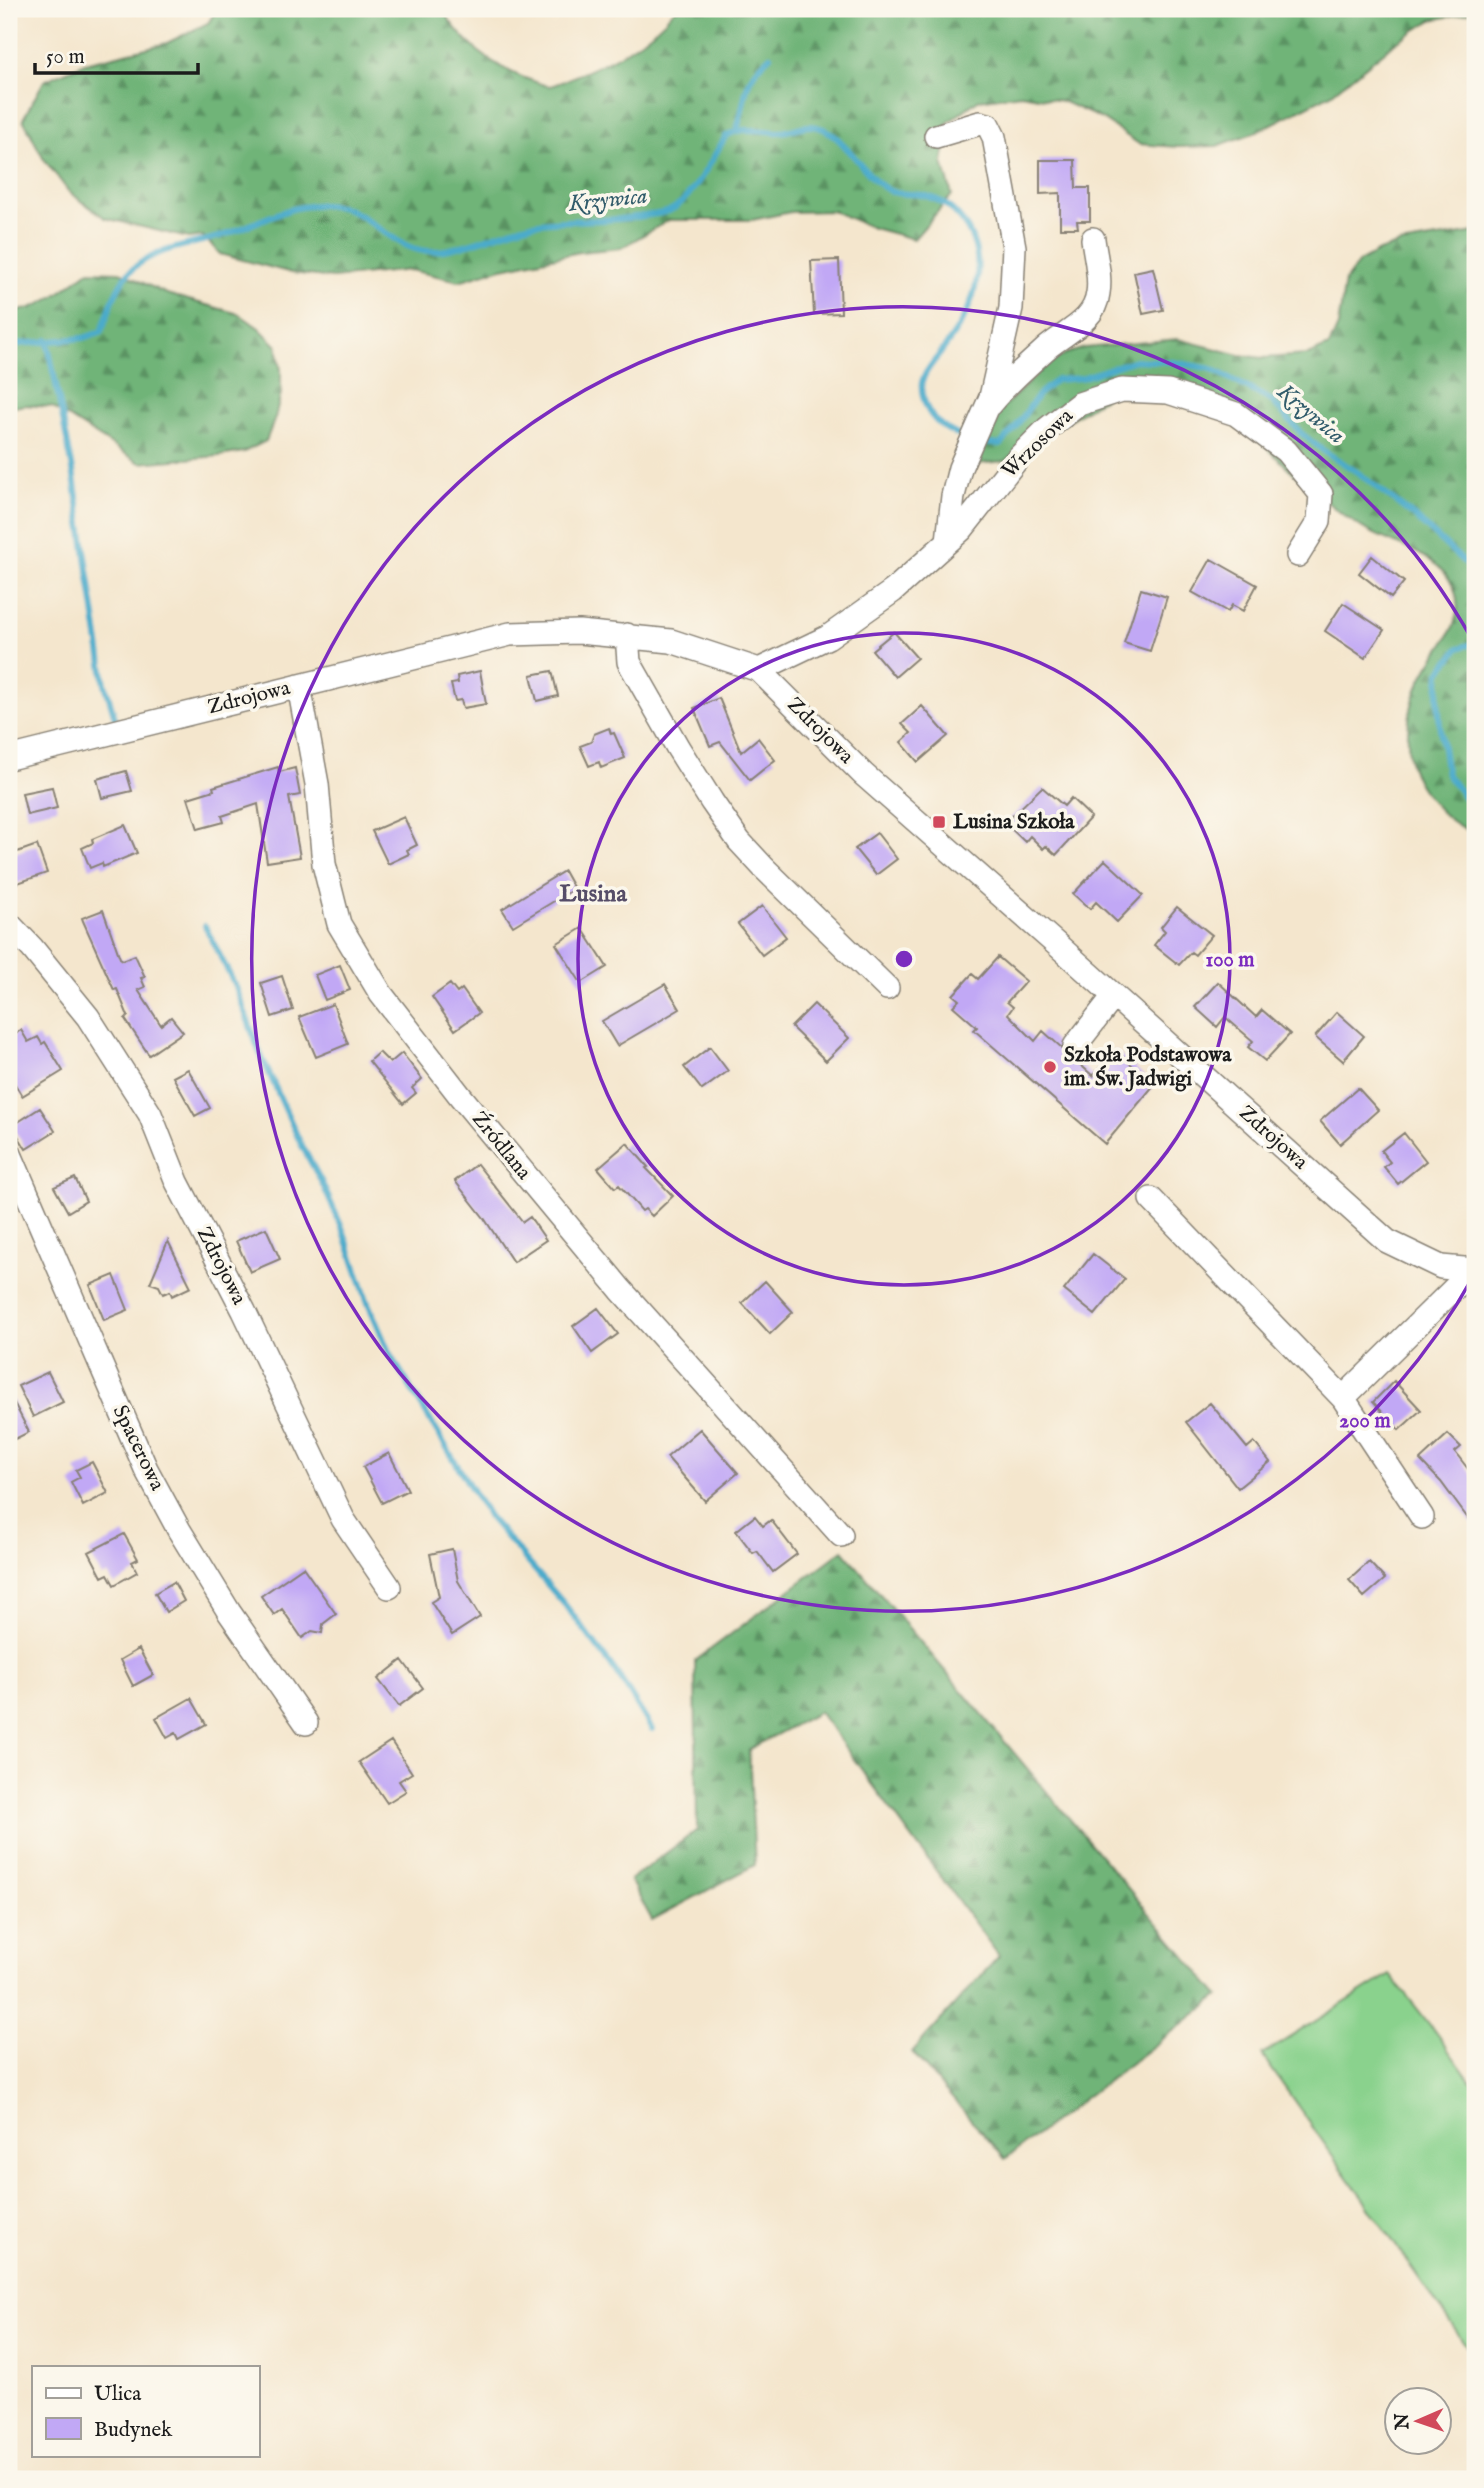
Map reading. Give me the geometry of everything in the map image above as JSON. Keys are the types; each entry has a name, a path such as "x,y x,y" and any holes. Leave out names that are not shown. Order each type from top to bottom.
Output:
{"street":[{"path":"936,136 980,123 988,125 994,136 1014,247 1011,308 983,417 960,468 953,496 948,541"},
{"path":"983,417 1005,386 1051,345 1071,332 1093,308 1098,294 1093,239"},
{"name":"Wrzosowa","path":"759,670 828,637 893,592 962,529 1018,458 1048,428 1079,404 1122,390 1168,393 1236,414 1286,451 1321,494 1319,521 1298,555"},
{"name":"Zdrojowa","path":"9,758 510,634 579,632 671,641 759,670 863,774 1387,1241 1441,1267 1474,1271"},
{"path":"627,635 629,662 678,748 739,841 764,869 887,988"},
{"name":"Źródlana","path":"299,686 317,784 324,864 339,924 381,994 461,1097 621,1290 841,1535"},
{"name":"Zdrojowa","path":"9,924 88,1017 150,1114 177,1182 244,1311 344,1519 389,1587"},
{"path":"1075,1046 1114,996"},
{"name":"Spacerowa","path":"9,1152 146,1469 229,1612 306,1723"},
{"path":"1152,1199 1343,1398 1422,1517"},
{"path":"1343,1398 1474,1271"}],"green space":[{"path":"217,9 442,9 470,44 493,62 519,76 548,86 583,73 626,51 653,32 675,9 1475,9 1475,14 1471,12 1432,20 1396,42 1331,94 1256,132 1217,146 1139,144 1102,119 1062,101 1021,94 978,100 946,124 943,163 952,195 914,239 873,228 833,211 791,212 752,220 669,220 621,248 580,252 498,269 459,281 410,270 333,278 292,273 220,254 203,236 188,238 105,218 69,192 43,158 23,119 44,81 85,63 167,43 208,23"},
{"path":"1475,232 1475,833 1452,821 1428,797 1415,776 1408,746 1414,698 1427,669 1451,631 1457,611 1454,588 1437,565 1370,532 1345,516 1296,475 1231,413 1217,407 1122,387 1004,461 976,464 998,412 1047,365 1065,354 1085,348 1178,339 1263,358 1308,355 1329,346 1338,326 1345,281 1359,262 1400,244"},
{"path":"88,271 120,272 167,294 239,314 259,328 277,346 281,370 281,394 266,441 244,452 140,463 52,407 25,405 9,408 9,312 41,304"},
{"path":"843,1550 1219,1996 1005,2159 912,2052 999,1956 819,1712 749,1749 755,1865 652,1920 630,1880 697,1830 695,1661"},
{"path":"1390,1974 1475,2087 1475,2358 1262,2055"}],"building":[{"path":"1040,160 1075,160 1076,188 1090,188 1090,221 1077,221 1078,228 1060,228 1060,193 1040,194"},
{"path":"839,260 841,313 814,314 811,261"},
{"path":"1153,268 1163,310 1143,314 1134,272"},
{"path":"1372,556 1404,582 1391,598 1359,573"},
{"path":"1211,559 1257,585 1243,611 1232,605 1228,612 1192,592"},
{"path":"1141,589 1167,597 1150,651 1124,643"},
{"path":"1343,603 1384,630 1365,658 1325,631"},
{"path":"894,632 917,658 895,677 872,650"},
{"path":"480,671 486,704 463,708 461,700 455,701 451,684 458,683 457,676"},
{"path":"552,671 558,696 537,701 531,675"},
{"path":"719,698 741,752 758,738 775,760 750,780 720,742 710,746 694,708"},
{"path":"922,706 948,736 918,762 901,742 911,733 902,724"},
{"path":"609,728 625,758 601,768 599,762 589,766 580,746 591,742 594,734"},
{"path":"278,767 279,772 295,768 300,795 289,797 300,857 267,862 258,804 222,816 224,822 198,829 188,798 214,790 213,787"},
{"path":"126,771 132,791 102,798 97,779"},
{"path":"52,787 57,808 27,815 22,793"},
{"path":"1042,787 1064,806 1071,798 1091,817 1056,855 1046,846 1043,849 1030,836 1025,842 1005,823"},
{"path":"404,817 417,845 407,850 409,854 388,864 372,831"},
{"path":"125,825 137,853 103,867 102,863 90,868 82,848 93,843 92,839"},
{"path":"877,833 897,859 876,875 855,849"},
{"path":"37,845 47,873 12,885 9,855"},
{"path":"1105,860 1143,895 1117,922 1096,902 1090,909 1073,894"},
{"path":"564,871 574,889 513,926 502,909"},
{"path":"762,906 786,937 762,955 738,924"},
{"path":"1177,907 1212,935 1195,955 1191,952 1179,965 1154,945 1165,931 1161,927"},
{"path":"103,910 120,958 123,960 135,955 145,977 141,978 145,987 138,990 161,1025 171,1017 183,1032 149,1055 125,1019 128,1016 117,989 114,990 82,918"},
{"path":"582,928 607,967 581,983 556,944"},
{"name":"Szkoła Podstawowa im. Św. Jadwigi","path":"998,957 1026,981 1007,1002 1013,1007 1008,1014 1035,1041 1043,1031 1062,1048 1066,1057 1075,1060 1093,1076 1115,1050 1154,1085 1105,1144 974,1030 977,1027 953,1006 959,1000 953,995 972,974 978,979"},
{"path":"340,965 350,990 325,1000 315,975"},
{"path":"282,976 293,1010 272,1017 261,983"},
{"path":"1218,982 1256,1017 1262,1010 1290,1034 1265,1061 1248,1047 1253,1041 1225,1017 1217,1027 1195,1007"},
{"path":"450,984 457,993 462,989 479,1013 455,1030 432,997"},
{"path":"665,984 680,1009 617,1046 602,1021"},
{"path":"333,1004 348,1044 316,1057 299,1017"},
{"path":"814,1004 849,1038 826,1061 791,1027"},
{"path":"1337,1012 1364,1036 1343,1061 1315,1037"},
{"path":"21,1030 28,1042 38,1037 42,1044 45,1042 63,1071 22,1096 9,1074 9,1038"},
{"path":"710,1047 728,1071 702,1090 684,1067"},
{"path":"379,1052 390,1063 402,1053 422,1079 412,1088 416,1093 403,1104 369,1061"},
{"path":"188,1069 210,1108 195,1116 173,1077"},
{"path":"1358,1088 1378,1110 1340,1144 1320,1121"},
{"path":"40,1108 55,1131 26,1149 12,1126"},
{"path":"1404,1133 1426,1161 1398,1184 1384,1167 1390,1162 1381,1151"},
{"path":"627,1143 673,1196 652,1216 645,1209 642,1211 619,1185 615,1188 598,1168"},
{"path":"477,1164 523,1222 530,1217 546,1240 513,1262 455,1181"},
{"path":"75,1178 86,1201 68,1212 54,1187"},
{"path":"266,1228 280,1259 250,1272 236,1241"},
{"path":"168,1241 191,1287 172,1296 170,1291 163,1294 159,1286 150,1283"},
{"path":"1093,1254 1125,1279 1095,1315 1064,1290"},
{"path":"114,1275 128,1310 104,1320 90,1285"},
{"path":"765,1281 793,1312 770,1334 742,1303"},
{"path":"598,1308 618,1334 592,1353 573,1326"},
{"path":"48,1372 63,1402 33,1417 18,1386"},
{"path":"1394,1381 1421,1410 1399,1430 1373,1402"},
{"path":"9,1393 29,1432 9,1442"},
{"path":"1210,1403 1247,1448 1254,1442 1270,1462 1238,1488 1186,1422"},
{"path":"700,1429 738,1473 705,1501 667,1457"},
{"path":"1448,1434 1461,1447 1455,1452 1475,1478 1475,1528 1441,1482 1420,1460"},
{"path":"389,1453 408,1490 382,1503 363,1467"},
{"path":"92,1462 108,1493 83,1506 71,1482 80,1477 76,1470"},
{"path":"755,1516 763,1526 771,1520 797,1554 773,1572 757,1551 753,1553 736,1531"},
{"path":"124,1534 138,1559 132,1562 137,1572 114,1585 108,1574 102,1577 89,1552"},
{"path":"452,1549 458,1581 480,1617 452,1635 431,1602 439,1597 430,1554"},
{"path":"1369,1562 1385,1579 1364,1597 1349,1580"},
{"path":"303,1567 336,1614 323,1624 322,1633 312,1631 302,1638 282,1609 274,1615 261,1596"},
{"path":"174,1582 184,1601 166,1612 155,1593"},
{"path":"139,1649 153,1675 133,1686 120,1660"},
{"path":"402,1660 423,1688 399,1706 378,1679"},
{"path":"191,1698 206,1724 179,1739 176,1733 167,1738 156,1718"},
{"path":"391,1741 412,1773 399,1781 406,1791 387,1803 359,1762"}],"waterway":[{"path":"737,129 749,82 760,65 770,56"},
{"name":"Krzywica","path":"9,345 83,338 101,332 123,281 128,273 145,260 166,251 224,235 294,208 324,205 340,207 359,215 408,246 419,250 445,250 532,224 629,218 669,211 693,189 726,136 744,130 782,132 809,126 821,128 841,142 869,174 890,191 922,195 954,211 972,237 977,258 973,296 956,330 922,382 925,403 930,413 946,429 979,442 1000,445 1038,395 1056,380 1081,378 1135,360 1173,362 1212,369 1272,401 1301,433 1416,518 1475,572"},
{"path":"47,340 73,470 105,684 115,718"},
{"name":"Krzywica","path":"1475,643 1459,648 1440,672 1438,697 1447,775 1475,807"},
{"path":"205,926 236,987 259,1051 344,1232 368,1303 389,1352 488,1516 566,1606 617,1673 652,1729"}],"place":[{"name":"Lusina Szkoła","path":"939,822"},
{"name":"Szkoła Podstawowa im. Św. Jadwigi","path":"1050,1067"}],"district":[{"name":"Lusina","path":"593,894"}]}
